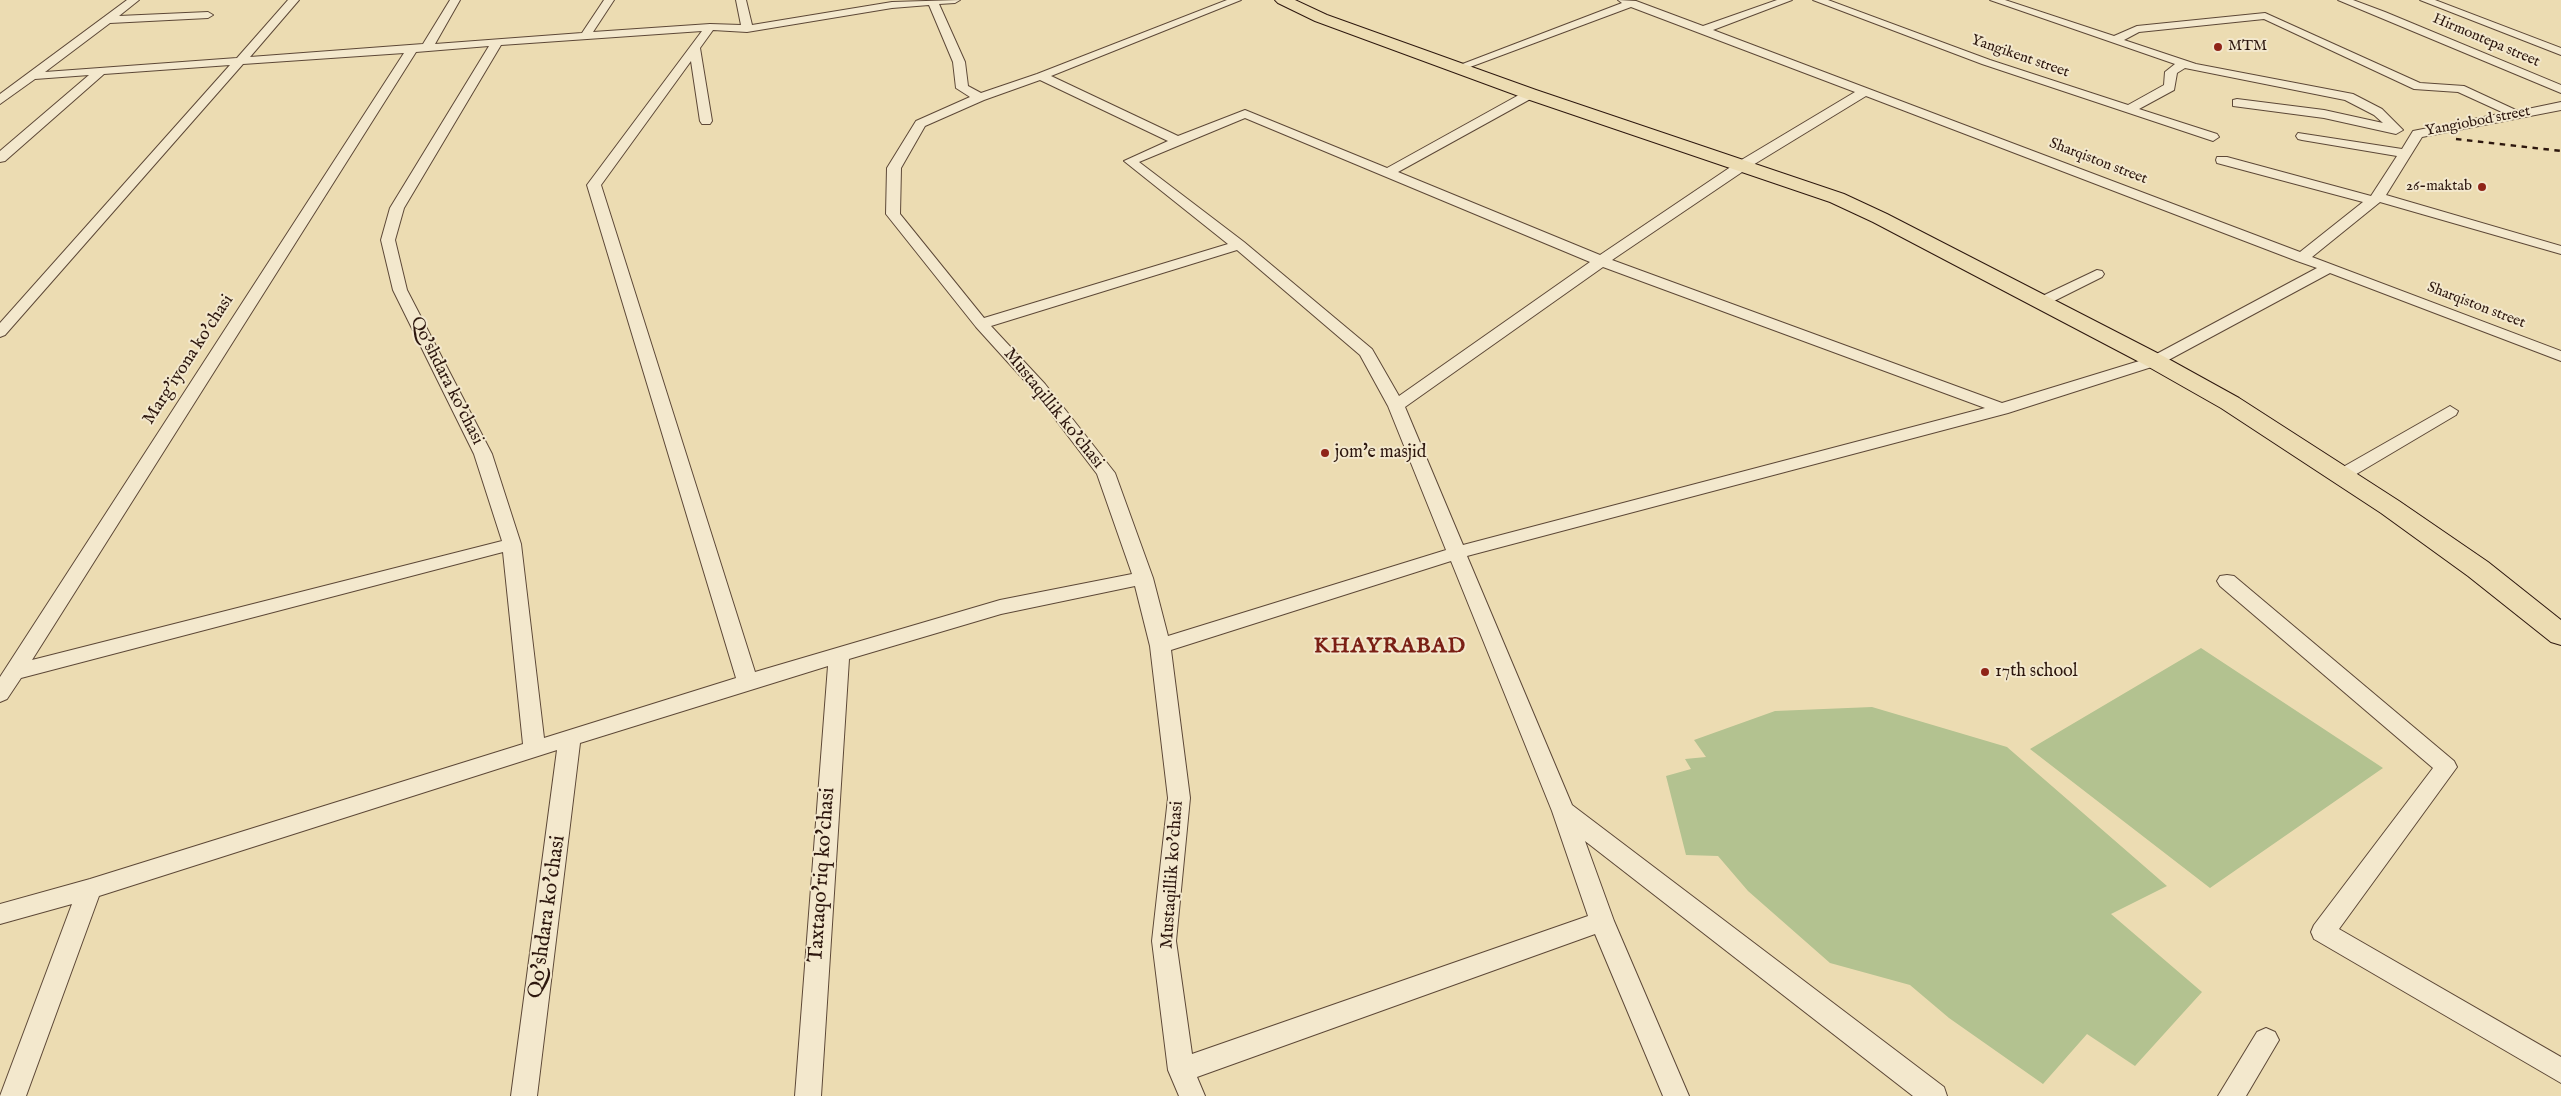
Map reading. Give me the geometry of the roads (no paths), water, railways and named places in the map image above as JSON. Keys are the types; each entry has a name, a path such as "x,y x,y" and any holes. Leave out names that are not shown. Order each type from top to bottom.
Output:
{"main road":[{"path":"1283,0 1321,18 1530,94 1837,198 2155,361 2238,408 2342,475 2478,569 2561,635"}],"street":[{"path":"0,100 134,0"},
{"path":"0,332 294,0"},
{"name":"Marg'iyona ko'chasi","path":"0,694 420,47 455,0"},
{"path":"585,36 609,0"},
{"path":"741,0 747,29"},
{"path":"33,76 710,27 747,29 892,5 955,0"},
{"name":"Mustaqillik ko'chasi","path":"1192,1096 1182,1070 1164,940 1179,798 1160,646 1143,578 1106,473 1039,387 981,324 893,214 894,168 920,124 980,97 1041,76 1236,0"},
{"path":"1703,30 1788,0"},
{"name":"Yangikent street","path":"1818,0 1986,62 2213,137"},
{"path":"1995,0 2189,65 2349,97 2378,112 2398,130"},
{"name":"Hirmontepa street","path":"2343,0 2561,89"},
{"path":"2425,0 2561,52"},
{"path":"933,2 959,62 962,88 980,97"},
{"path":"1458,68 1627,2"},
{"name":"Sharqiston street","path":"1627,2 2561,356"},
{"path":"108,20 208,15"},
{"path":"2115,40 2137,29 2265,16 2418,86 2434,89 2460,89 2516,114"},
{"path":"710,27 594,185 748,682"},
{"name":"Qo'shdara ko'chasi","path":"498,41 397,208 388,240 400,290 483,454 512,544 534,748"},
{"path":"695,48 706,122"},
{"path":"2129,109 2170,87 2171,72 2189,65"},
{"path":"0,158 100,72"},
{"path":"1041,76 1178,141"},
{"path":"1396,406 1601,261 1743,165 1866,91"},
{"path":"1389,172 1530,94"},
{"path":"2237,103 2324,114 2417,134"},
{"name":"Yangiobod street","path":"2302,258 2375,199 2417,134 2561,106"},
{"path":"1676,1096 1602,921 1563,811 1458,552 1396,406 1366,352 1239,245 1130,161 1246,114 1601,261 2002,409"},
{"path":"2302,136 2405,153"},
{"path":"2222,160 2375,199 2561,250"},
{"path":"981,324 1239,245"},
{"path":"1160,646 1458,552 2002,409 2155,361 2329,268"},
{"path":"2041,302 2097,274"},
{"path":"2342,475 2450,411"},
{"path":"14,672 512,544"},
{"path":"0,914 90,889 534,748 1000,607 1143,578"},
{"path":"2228,581 2446,766 2323,932 2561,1071"},
{"name":"Taxtaqo'riq ko'chasi","path":"808,1096 839,655"},
{"name":"Qo'shdara ko'chasi","path":"524,1096 570,737"},
{"path":"1563,811 1934,1096"},
{"path":"12,1096 90,889"},
{"path":"1182,1070 1602,921"},
{"path":"2231,1096 2266,1040"}],"railway":[{"path":"2456,139 2561,151"}],"place":[{"name":"MTM","path":"2218,47"},
{"name":"26-maktab","path":"2482,187"},
{"name":"jom'e masjid","path":"1325,453"},
{"name":"17th school","path":"1985,672"}],"district":[{"name":"KHAYRABAD","path":"1390,647"}]}
